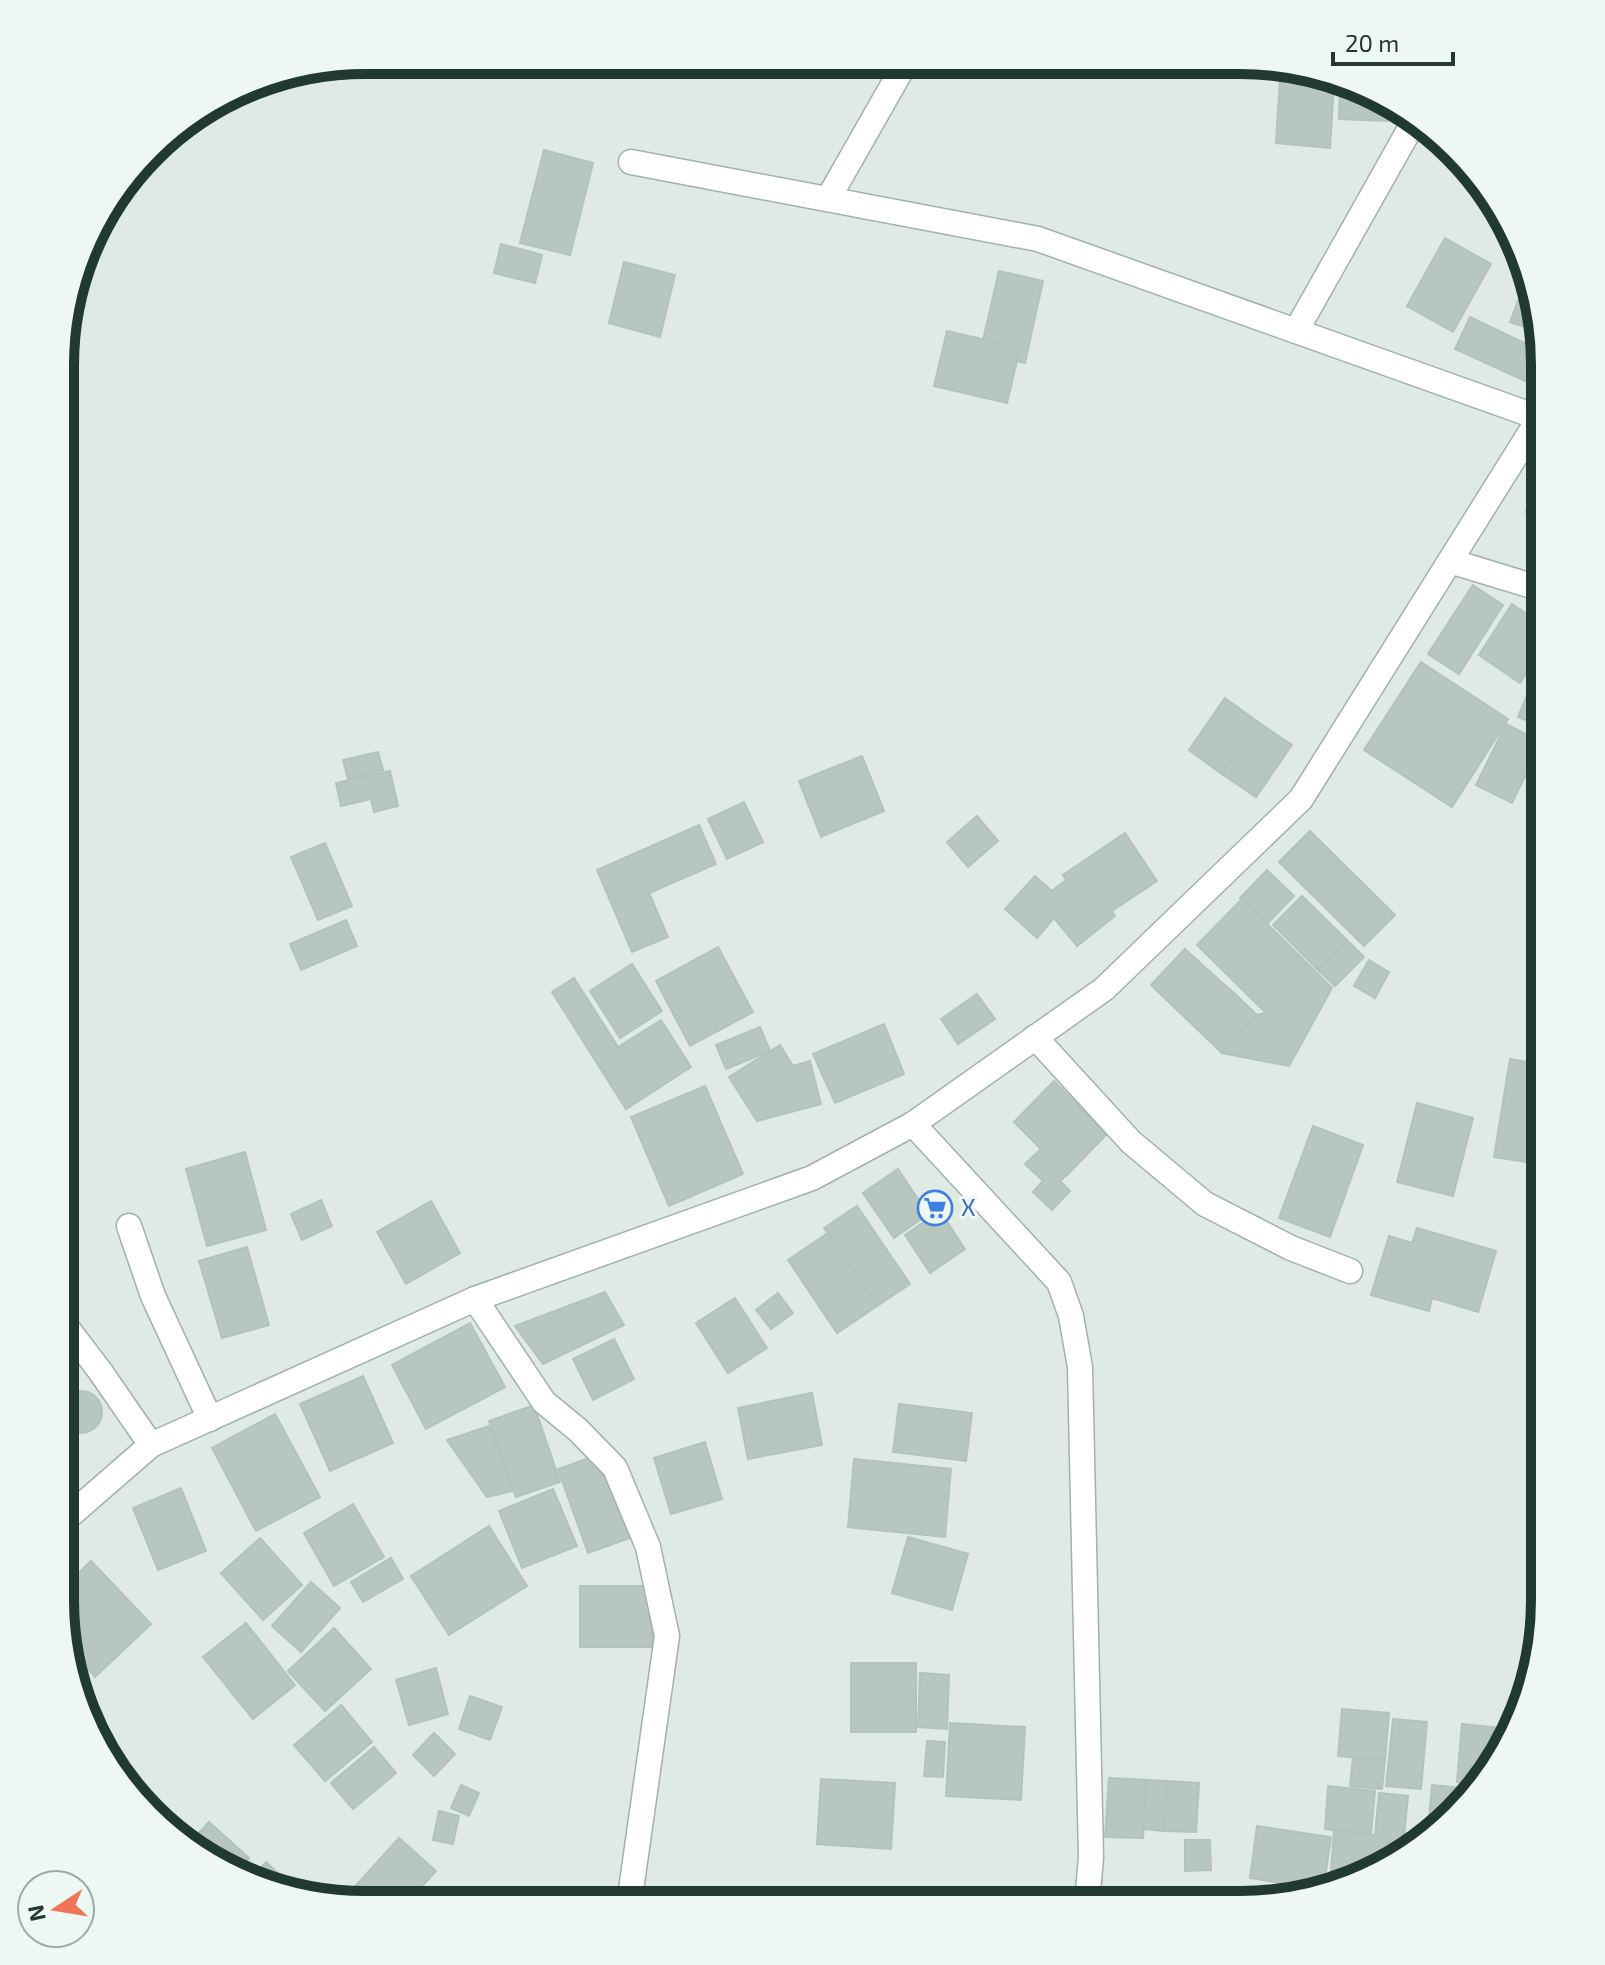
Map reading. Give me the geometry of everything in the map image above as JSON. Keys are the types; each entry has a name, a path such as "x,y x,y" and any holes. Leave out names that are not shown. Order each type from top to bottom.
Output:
{"street":[{"path":"828,199 899,74"},
{"path":"1296,331 1410,129"},
{"path":"631,162 1038,239 1531,410"},
{"path":"74,1512 151,1445 475,1299 812,1178 913,1124 1104,989 1301,799 1531,433"},
{"path":"1450,561 1531,586"},
{"path":"1035,1037 1131,1142 1205,1204 1291,1248 1350,1271"},
{"path":"913,1124 1059,1282 1071,1316 1080,1367 1091,1857 1088,1891"},
{"path":"129,1226 153,1296 210,1419"},
{"path":"475,1299 544,1402 578,1430 615,1468 648,1547 667,1636 631,1891"},
{"path":"74,1337 151,1445"}],"building":[{"path":"1280,76 1334,89 1330,148 1276,143"},
{"path":"1340,92 1388,115 1388,121 1339,119"},
{"path":"544,150 593,163 570,255 520,243"},
{"path":"1445,238 1491,264 1453,332 1407,306"},
{"path":"501,244 542,255 535,283 494,273"},
{"path":"624,262 675,275 660,337 609,323"},
{"path":"999,271 1043,281 1025,363 980,353"},
{"path":"1521,292 1529,328 1510,322"},
{"path":"1470,317 1530,346 1531,368 1525,381 1455,349"},
{"path":"947,331 1020,348 1007,403 934,386"},
{"path":"1531,496 1531,514 1526,512"},
{"path":"1473,585 1503,605 1459,674 1428,654"},
{"path":"1512,604 1531,617 1531,666 1520,683 1479,655"},
{"path":"1421,662 1508,719 1452,807 1364,750"},
{"path":"1531,686 1531,722 1518,717"},
{"path":"1225,698 1258,722 1222,774 1189,750"},
{"path":"1258,722 1292,745 1256,797 1222,774"},
{"path":"1506,724 1531,736 1531,764 1512,803 1476,785"},
{"path":"378,752 383,770 348,779 343,760"},
{"path":"862,756 884,811 821,837 799,781"},
{"path":"390,771 398,806 374,812 371,799 341,806 336,783"},
{"path":"744,802 763,842 727,859 708,819"},
{"path":"977,816 998,841 968,867 947,842"},
{"path":"699,825 716,864 649,893 668,937 632,952 597,870"},
{"path":"1310,831 1395,915 1364,946 1279,862"},
{"path":"1125,833 1157,881 1112,911 1115,916 1077,946 1054,918 1037,938 1005,909 1035,876 1052,891 1066,880 1063,875"},
{"path":"325,843 352,906 318,920 291,857"},
{"path":"1267,870 1294,896 1267,924 1240,898"},
{"path":"1302,896 1347,940 1318,970 1273,925"},
{"path":"1242,899 1332,988 1289,1066 1222,1053 1257,1015 1266,1013 1197,945"},
{"path":"346,920 357,946 301,970 290,944"},
{"path":"1347,940 1364,957 1335,986 1318,970"},
{"path":"718,947 753,1012 690,1046 656,981"},
{"path":"1185,949 1209,971 1175,1008 1151,985"},
{"path":"1369,960 1389,972 1375,998 1354,986"},
{"path":"632,964 662,1011 620,1038 590,991"},
{"path":"1209,971 1234,993 1198,1030 1175,1008"},
{"path":"574,978 618,1047 661,1020 691,1067 626,1109 552,992"},
{"path":"1234,993 1257,1015 1222,1053 1198,1030"},
{"path":"977,994 995,1019 958,1044 941,1019"},
{"path":"884,1024 904,1074 835,1103 813,1054"},
{"path":"760,1027 770,1051 726,1069 716,1045"},
{"path":"780,1045 793,1066 810,1061 821,1104 757,1121 729,1077"},
{"path":"1510,1059 1531,1063 1531,1163 1494,1157"},
{"path":"1054,1081 1107,1134 1067,1175 1014,1122"},
{"path":"705,1086 743,1174 669,1206 631,1117"},
{"path":"1417,1103 1473,1118 1453,1196 1397,1182"},
{"path":"1313,1126 1363,1145 1330,1237 1279,1218"},
{"path":"1041,1149 1067,1175 1060,1181 1070,1191 1052,1210 1033,1192 1043,1181 1025,1164"},
{"path":"245,1152 266,1230 207,1246 186,1169"},
{"path":"898,1169 928,1214 894,1238 863,1193"},
{"path":"321,1200 332,1226 302,1240 291,1214"},
{"path":"431,1201 460,1253 406,1284 377,1232"},
{"path":"857,1206 910,1284 877,1306 824,1228"},
{"path":"940,1211 965,1249 930,1273 905,1235"},
{"path":"1417,1228 1496,1251 1478,1312 1432,1298 1429,1311 1371,1295 1389,1236 1412,1243"},
{"path":"828,1233 877,1306 837,1333 788,1260"},
{"path":"247,1247 269,1325 222,1338 199,1261"},
{"path":"605,1292 624,1325 543,1364 515,1326"},
{"path":"778,1293 793,1313 771,1329 756,1310"},
{"path":"735,1298 767,1348 728,1373 696,1323"},
{"path":"470,1323 505,1387 426,1429 392,1365"},
{"path":"614,1339 634,1379 593,1400 573,1359"},
{"path":"363,1376 393,1443 330,1471 300,1404"},
{"path":"74,1393 89,1393 100,1404 102,1412 96,1427 81,1433 74,1431"},
{"path":"812,1393 822,1445 748,1459 738,1408"},
{"path":"899,1404 972,1413 966,1461 893,1452"},
{"path":"534,1405 560,1482 516,1497 489,1421"},
{"path":"275,1414 320,1497 256,1531 212,1448"},
{"path":"489,1426 512,1491 487,1497 447,1440"},
{"path":"705,1442 722,1499 671,1514 654,1458"},
{"path":"600,1454 630,1538 588,1553 558,1469"},
{"path":"854,1459 951,1469 945,1537 848,1527"},
{"path":"181,1488 206,1551 158,1570 133,1508"},
{"path":"553,1489 577,1546 522,1568 499,1511"},
{"path":"353,1504 384,1557 334,1586 304,1533"},
{"path":"489,1526 527,1586 449,1635 411,1576"},
{"path":"908,1537 968,1554 952,1610 892,1593"},
{"path":"260,1538 302,1585 263,1620 221,1573"},
{"path":"391,1558 403,1579 363,1602 351,1582"},
{"path":"91,1561 151,1624 95,1677 81,1662 76,1638 74,1577"},
{"path":"311,1582 340,1608 301,1652 272,1626"},
{"path":"580,1586 652,1586 652,1647 580,1647"},
{"path":"246,1623 295,1685 253,1719 203,1657"},
{"path":"334,1628 371,1669 325,1711 288,1671"},
{"path":"851,1663 916,1663 916,1732 851,1732"},
{"path":"436,1668 448,1714 409,1725 396,1680"},
{"path":"920,1673 949,1675 947,1729 918,1727"},
{"path":"470,1696 502,1707 490,1740 459,1729"},
{"path":"341,1705 372,1742 325,1781 294,1745"},
{"path":"1342,1709 1389,1713 1385,1760 1338,1756"},
{"path":"1393,1719 1427,1722 1421,1789 1386,1786"},
{"path":"950,1723 1025,1727 1021,1800 946,1796"},
{"path":"1462,1724 1500,1728 1471,1777 1466,1783 1457,1782"},
{"path":"434,1733 455,1754 434,1776 413,1755"},
{"path":"927,1741 945,1742 943,1777 924,1776"},
{"path":"374,1747 396,1773 353,1809 331,1783"},
{"path":"1353,1757 1385,1760 1382,1789 1350,1786"},
{"path":"1109,1778 1147,1780 1143,1838 1105,1837"},
{"path":"821,1779 895,1783 891,1849 817,1844"},
{"path":"1147,1780 1167,1781 1164,1831 1143,1829"},
{"path":"1167,1781 1199,1783 1196,1832 1164,1831"},
{"path":"461,1785 479,1793 469,1816 451,1808"},
{"path":"1432,1785 1461,1788 1446,1806 1429,1822"},
{"path":"1328,1786 1375,1791 1371,1834 1325,1829"},
{"path":"1379,1793 1408,1796 1404,1838 1407,1838 1351,1869 1331,1871 1334,1831 1375,1835"},
{"path":"439,1811 459,1816 453,1844 433,1840"},
{"path":"209,1822 249,1858 243,1864 196,1836"},
{"path":"1257,1826 1331,1837 1325,1878 1296,1885 1250,1878"},
{"path":"399,1838 436,1871 418,1891 352,1890"},
{"path":"1185,1840 1210,1840 1211,1870 1185,1871"},
{"path":"266,1862 285,1880 272,1876 258,1871"}],"place":[{"name":"X","path":"935,1208"}]}
